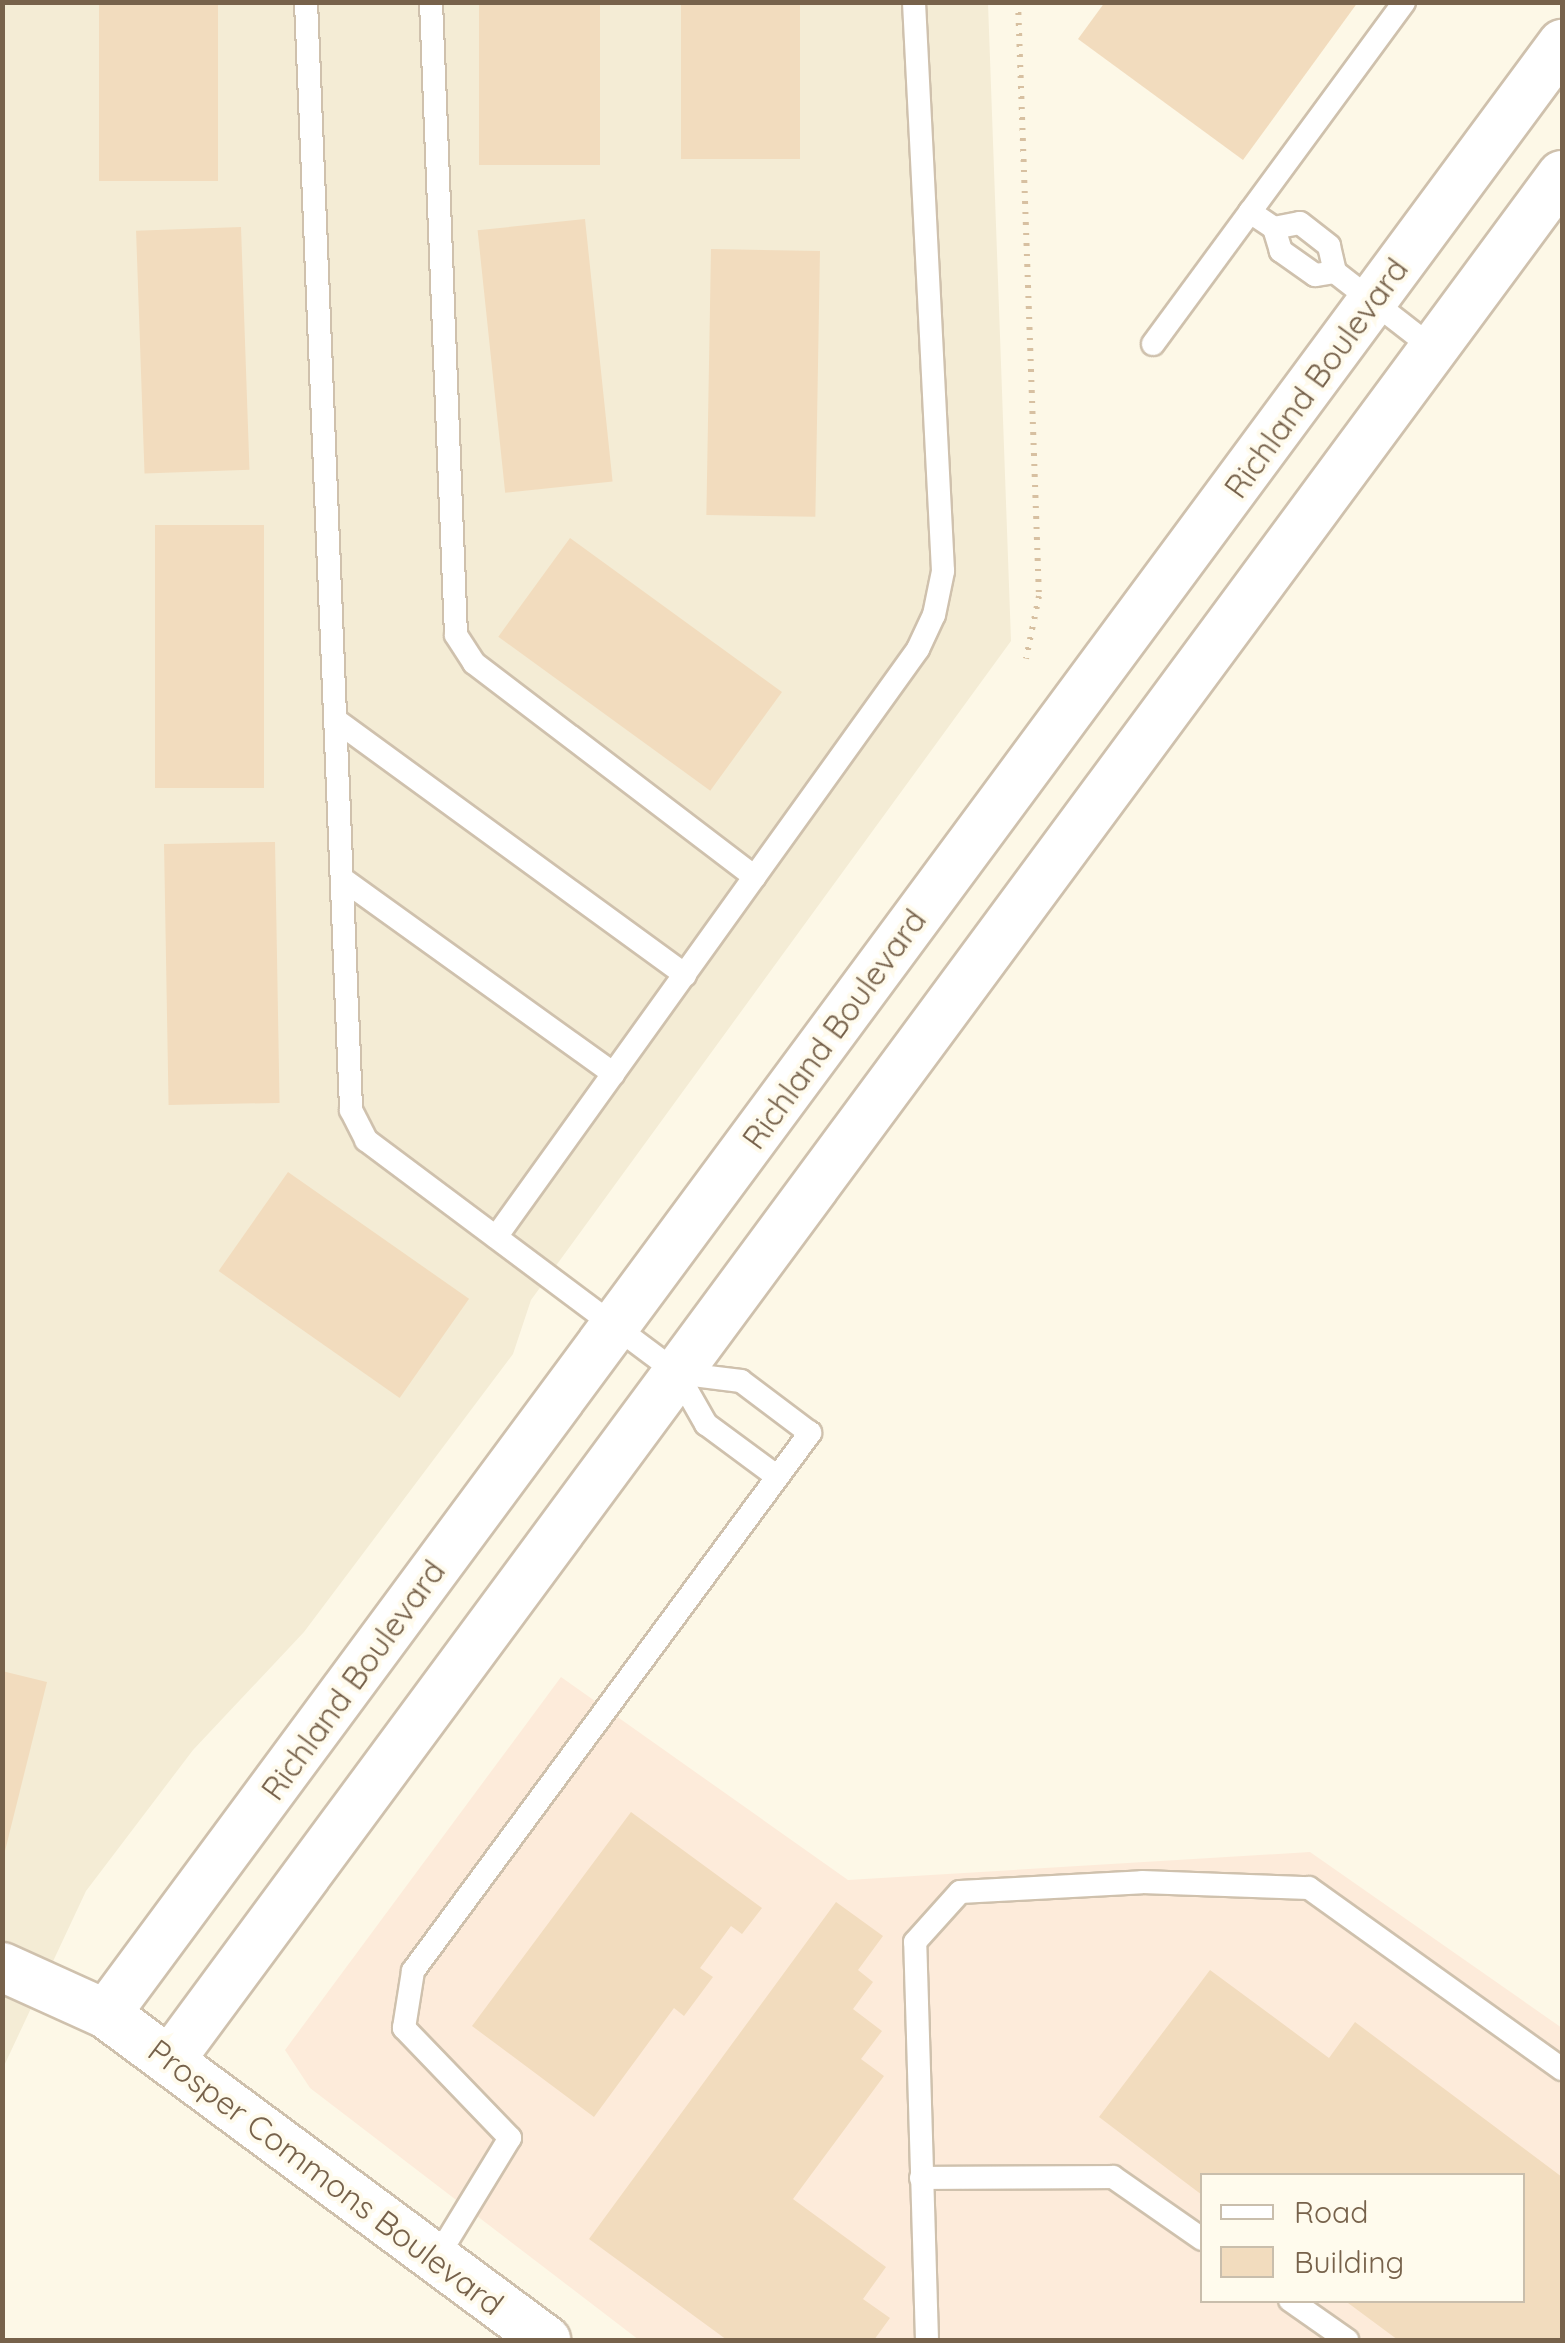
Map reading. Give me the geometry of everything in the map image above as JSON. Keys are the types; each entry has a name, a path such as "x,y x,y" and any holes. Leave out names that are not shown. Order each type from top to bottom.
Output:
{"street":[{"name":"Richland Boulevard","path":"106,2014 1562,44"},
{"path":"170,2060 1562,175"},
{"name":"Prosper Commons Boulevard","path":"2,1967 106,2014 546,2340"}],"lane":[{"path":"306,2 344,880 350,1110 366,1140 678,1373 706,1424 775,1475"},
{"path":"431,2 456,634 474,663 756,876"},
{"path":"496,1238 918,648 934,615 943,570 914,2"},
{"path":"1153,344 1404,2"},
{"path":"1250,212 1274,228 1280,251 1315,275 1335,272"},
{"path":"1274,228 1300,223 1330,246 1335,272 1434,349"},
{"path":"337,721 684,976"},
{"path":"344,880 614,1074"},
{"path":"436,2258 510,2138 404,2028 412,1971 775,1475 810,1433 740,1381 678,1373"},
{"path":"927,2340 915,1942 960,1892 1142,1882 1309,1888 1562,2068"},
{"path":"921,2178 1113,2177 1200,2238"},
{"path":"1294,2303 1347,2340"}],"path":[{"path":"1018,2 1039,596 1026,659"}],"shaded area":[{"path":"3,3 988,3 1011,641 531,1300 513,1354 304,1632 193,1750 86,1891 3,2068"},
{"path":"561,1677 848,1880 1310,1852 1562,2028 1562,2340 639,2340 310,2088 285,2050"}],"building":[{"path":"99,2 218,2 218,181 99,181"},
{"path":"479,2 600,2 600,165 479,165"},
{"path":"681,2 800,2 800,159 681,159"},
{"path":"1105,2 1358,2 1243,160 1078,39"},
{"path":"585,219 613,482 505,493 478,230"},
{"path":"241,227 249,470 145,474 136,231"},
{"path":"711,249 820,251 815,517 706,515"},
{"path":"155,525 264,525 264,788 155,788"},
{"path":"570,538 782,692 710,791 498,637"},
{"path":"275,842 280,1103 169,1105 164,844"},
{"path":"288,1172 469,1299 400,1398 219,1271"},
{"path":"2,1671 47,1682 4,1855 2,1855"},
{"path":"631,1812 762,1908 742,1934 731,1926 700,1968 713,1977 684,2016 674,2008 594,2117 472,2026"},
{"path":"836,1902 883,1936 858,1970 873,1982 853,2009 882,2031 861,2059 884,2076 793,2199 886,2267 863,2299 890,2318 874,2340 727,2340 589,2239"},
{"path":"1210,1970 1329,2058 1355,2022 1562,2177 1562,2340 1398,2340 1348,2303 1525,2303 1525,2173 1200,2173 1200,2193 1099,2117"}]}
